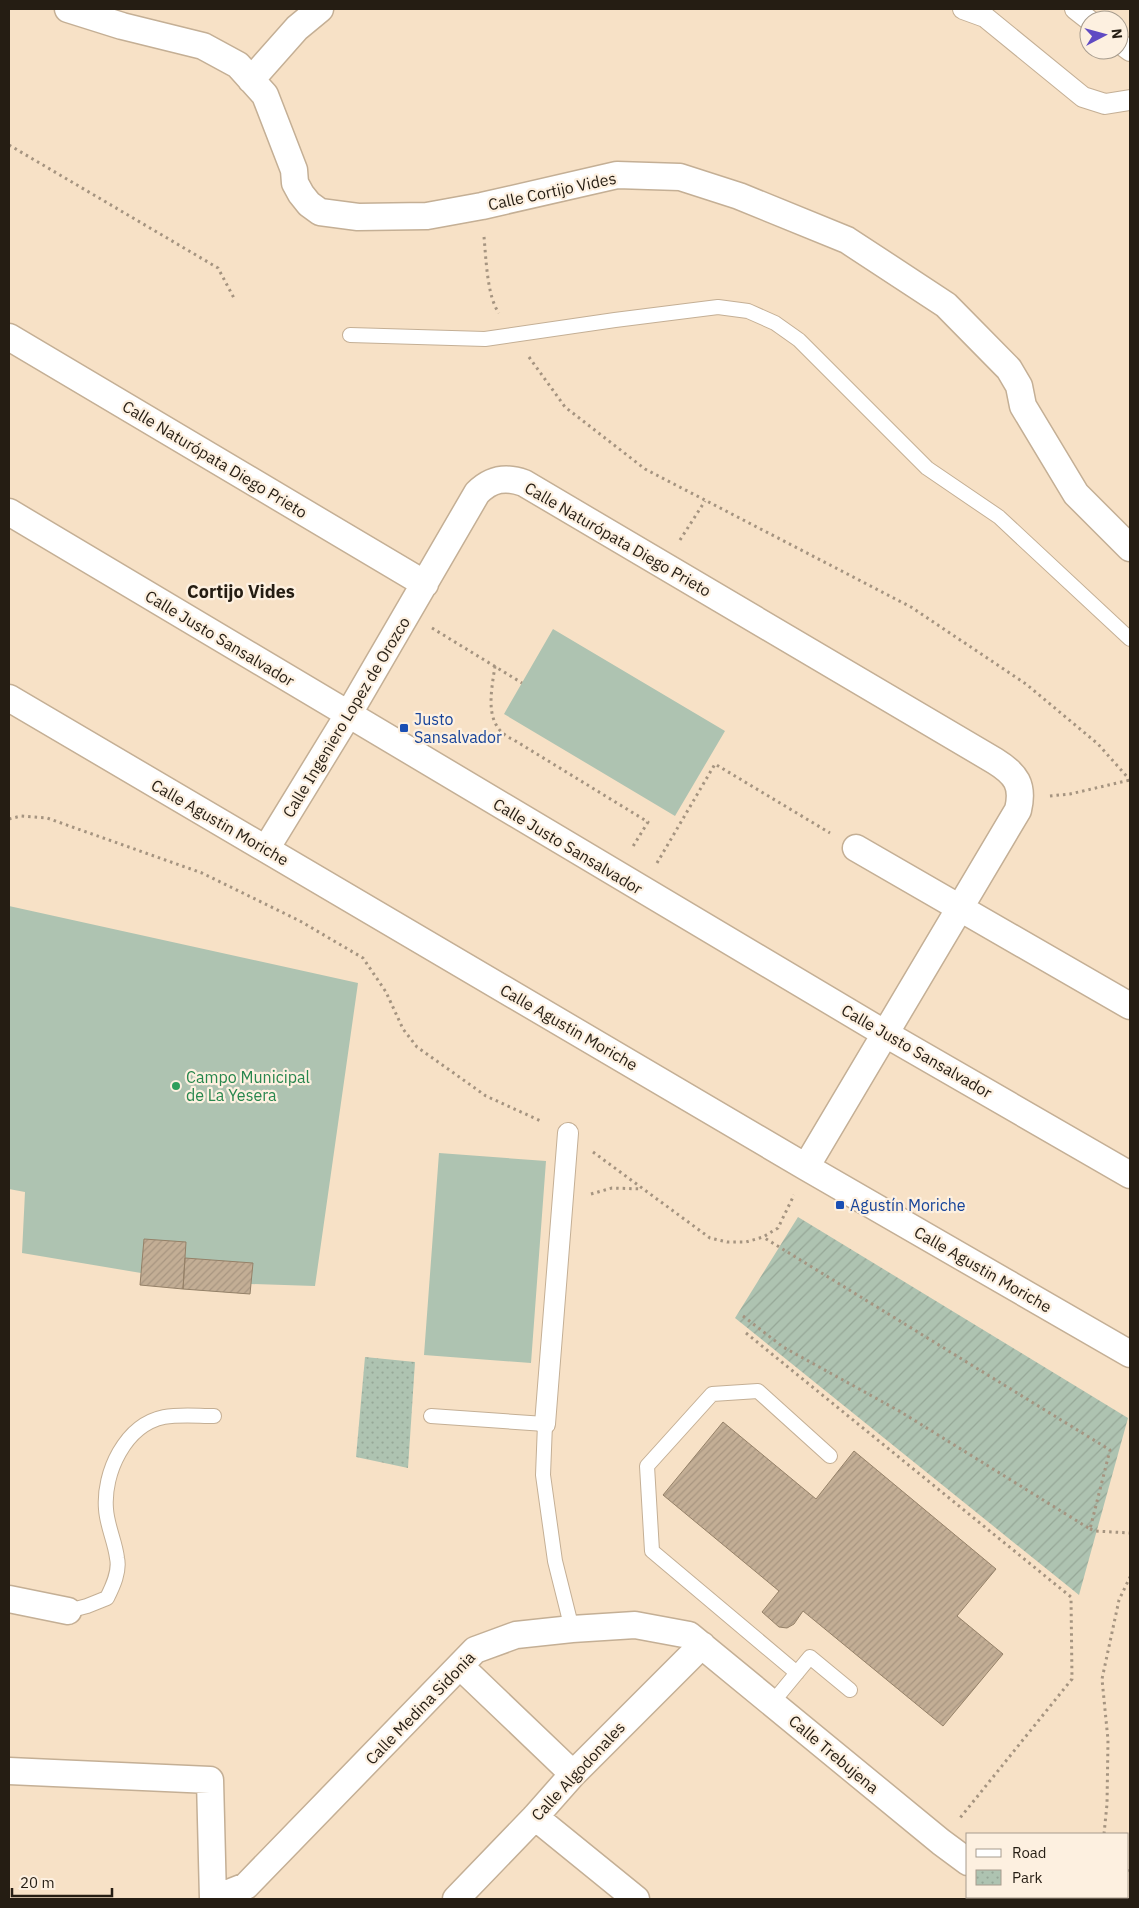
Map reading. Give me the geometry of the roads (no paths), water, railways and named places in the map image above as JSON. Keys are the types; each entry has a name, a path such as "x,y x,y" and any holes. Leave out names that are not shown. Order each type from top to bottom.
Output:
{"street":[{"name":"Calle Cortijo Vides","path":"68,9 122,26 203,46 238,65 265,95 294,170 295,183 309,204 320,212 358,217 427,216 482,206 617,175 680,177 739,196 848,240 946,305 1010,369 1019,386 1024,406 1076,494 1130,548"},
{"path":"251,80 297,28 320,9"},
{"path":"963,9 985,17 1082,97 1105,104 1130,100"},
{"name":"Calle Naturópata Diego Prieto","path":"9,337 425,584 476,493 493,480 504,478 524,483 995,761 1014,776 1019,787 1016,810 960,908"},
{"name":"Calle Justo Sansalvador","path":"9,512 884,1033 1130,1175"},
{"name":"Calle Ingeniero Lopez de Orozco","path":"266,849 425,584"},
{"name":"Calle Agustin Moriche","path":"9,698 806,1167 1130,1354"},
{"path":"856,848 1130,1006"},
{"path":"806,1167 960,908"},
{"path":"545,1424 568,1133"},
{"path":"9,1599 68,1610"},
{"name":"Calle Medina Sidonia","path":"213,1899 246,1886 475,1650 516,1635 635,1625 689,1635 702,1645"},
{"name":"Calle Trebujena","path":"702,1645 966,1861"},
{"name":"Calle Algodonales","path":"456,1899 535,1817 573,1774 702,1645"},
{"path":"460,1666 573,1774"},
{"path":"9,1771 210,1780 213,1899"},
{"path":"535,1817 636,1899"}],"lane":[{"path":"350,335 485,339 718,307 748,312 775,323 799,340 927,468 999,518 1130,639"},
{"path":"796,1673 652,1551 647,1466 712,1394 758,1391 830,1456"},
{"path":"68,1610 87,1606 108,1598 115,1580 118,1559 106,1510 107,1483 124,1443 142,1427 164,1417 214,1416"},
{"path":"431,1416 545,1424 543,1474 555,1561 572,1629"},
{"path":"772,1703 810,1657 850,1690"}],"place":[{"name":"Justo Sansalvador","path":"404,728"},
{"name":"Campo Municipal de La Yesera","path":"176,1086"},
{"name":"Agustín Moriche","path":"840,1205"}],"district":[{"name":"Cortijo Vides","path":"241,591"}]}
